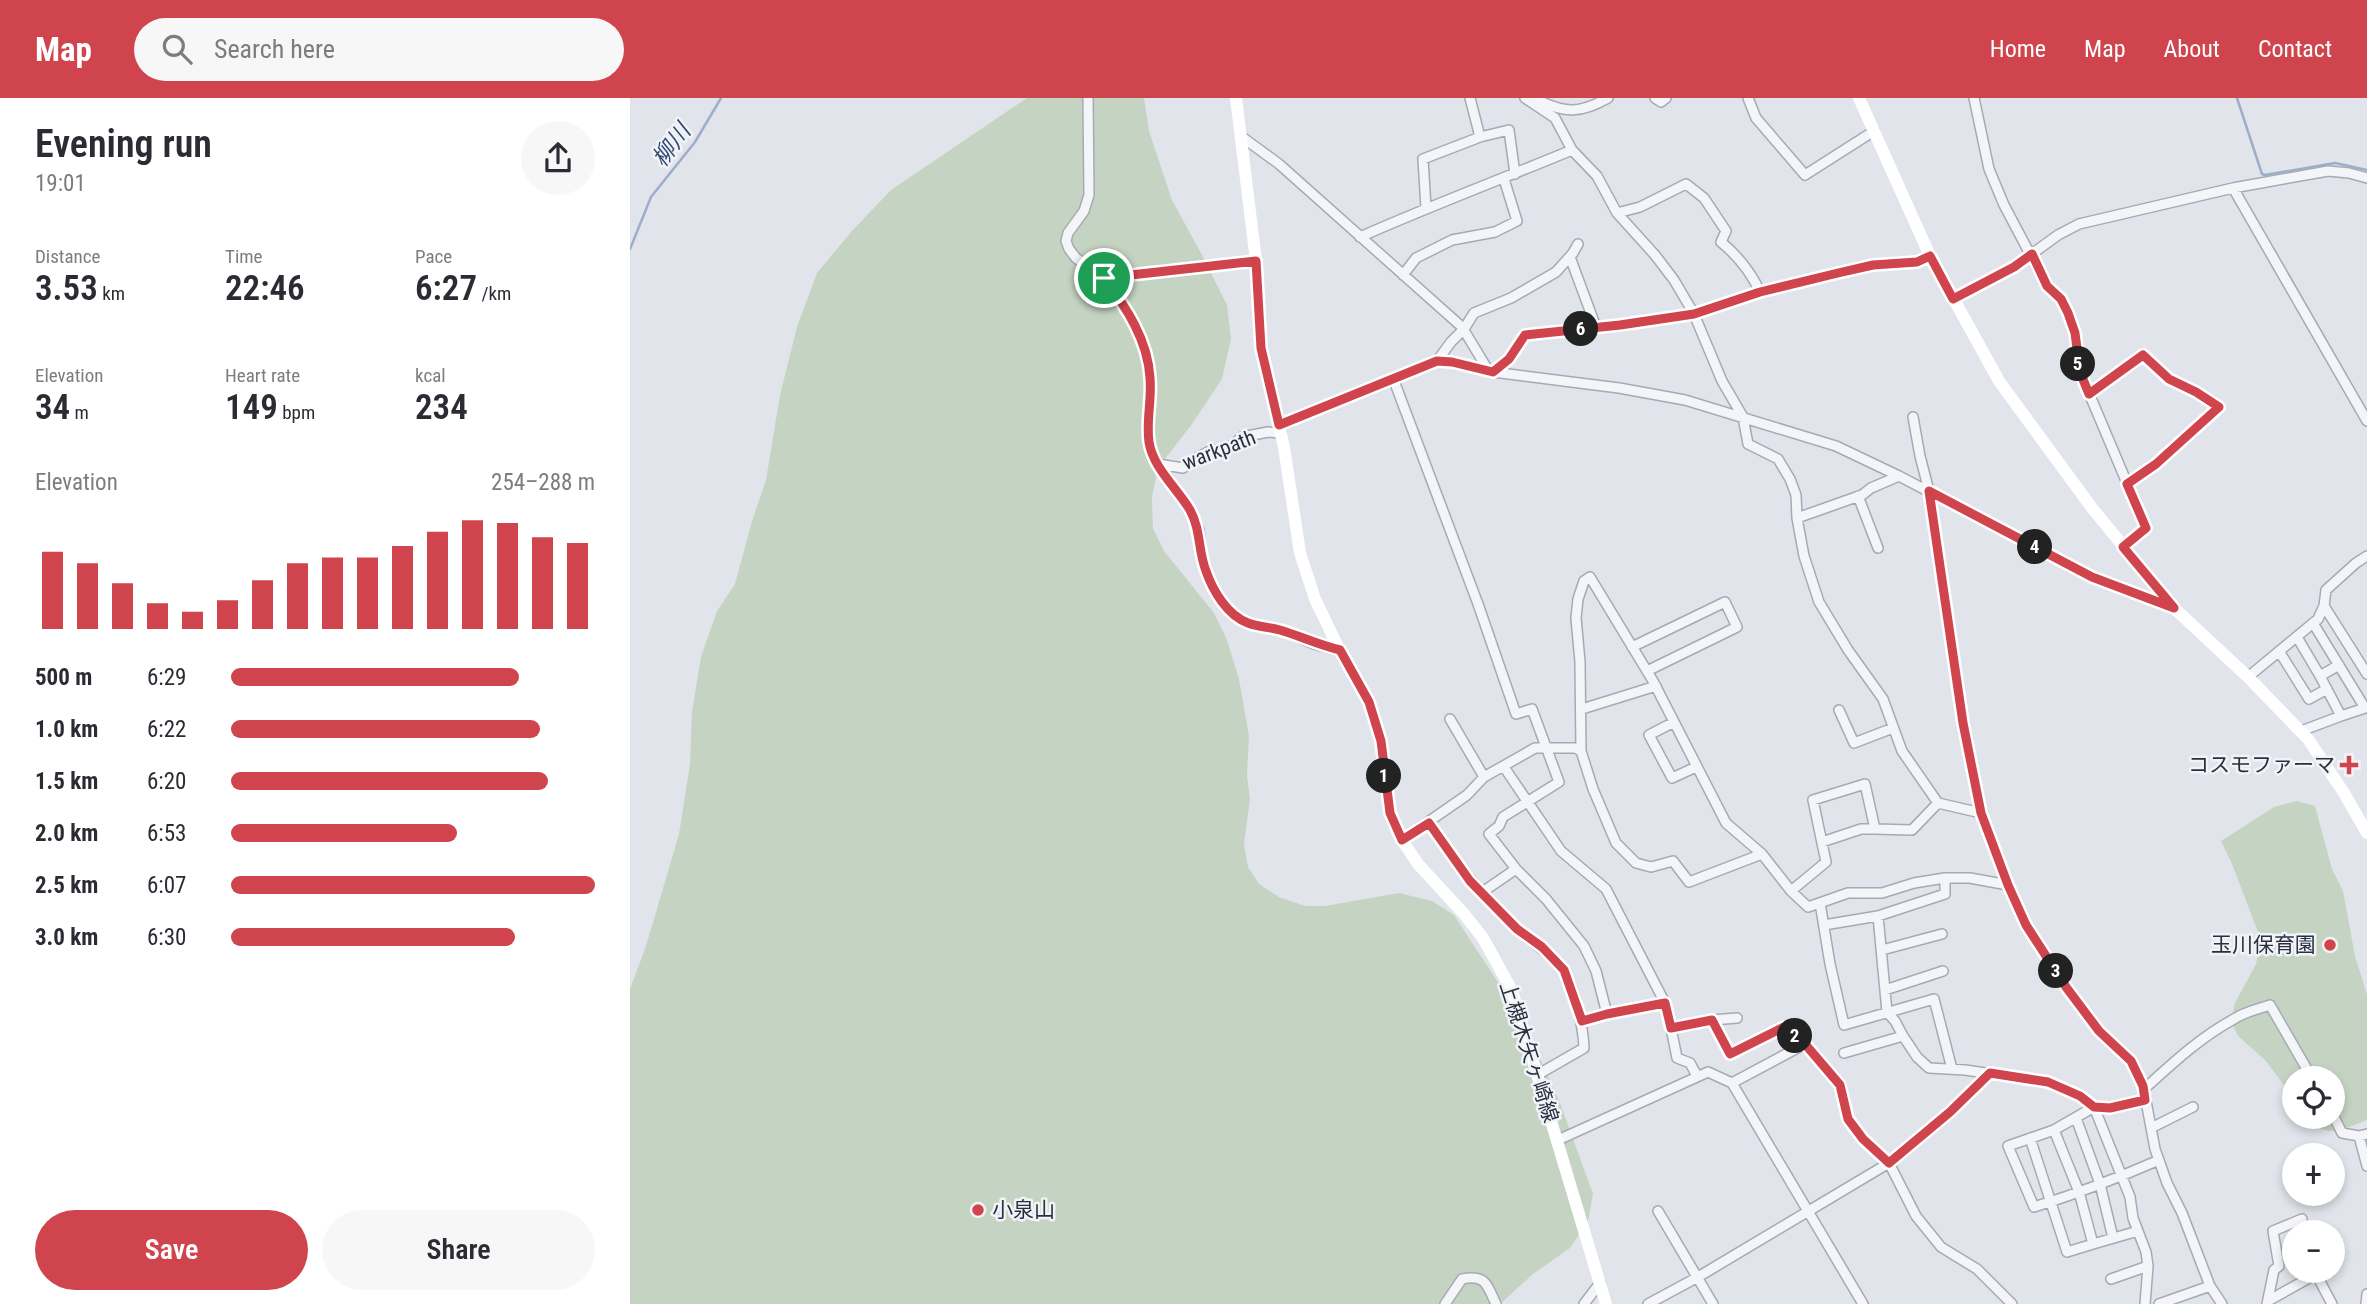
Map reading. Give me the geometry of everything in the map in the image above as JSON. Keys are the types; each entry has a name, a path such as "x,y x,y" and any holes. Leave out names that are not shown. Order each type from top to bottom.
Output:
{"main road":[{"name":"上槻木矢ヶ崎線","path":"1236,98 1256,261 1261,348 1280,429 1300,553 1315,599 1369,702 1381,741 1390,813 1402,840 1418,864 1464,914 1494,957 1512,991 1606,1304"},
{"path":"1859,98 1930,256 1999,381 2091,508 2174,608 2301,731 2344,793 2367,833"}],"street":[{"path":"1088,98 1089,195 1084,211 1068,233 1066,242 1076,258 1104,278 1132,318 1145,349 1150,377 1149,444 1158,464 1190,510 1199,530 1202,560 1214,592 1231,612 1250,624 1279,629 1314,644 1340,650"},
{"path":"1470,98 1480,137"},
{"path":"1525,98 1555,118 1572,150 1597,176 1617,213 1674,280 1694,314 1722,381 1744,417 1748,444 1778,459 1790,479 1796,495 1804,556 1819,602 1847,650 1883,699 1902,751 1938,803 1981,813"},
{"path":"1534,98 1565,111 1589,109 1608,98"},
{"path":"1655,98 1661,102 1666,98"},
{"path":"1748,98 1756,118 1805,175 1874,131"},
{"path":"1974,98 1989,169 2008,213 2047,286 2061,299 2068,313 2075,333 2080,372 2146,528 2123,547"},
{"path":"1426,208 1423,159 1480,137 1508,130 1515,174"},
{"path":"1242,137 1279,164 1432,298 1464,329 1490,371"},
{"path":"1360,237 1572,150"},
{"path":"1953,299 2014,267 2058,235 2079,224 2233,188 2328,171 2367,178"},
{"path":"1403,275 1416,258 1452,240 1495,232 1517,221 1504,179"},
{"path":"1617,213 1640,207 1686,184 1704,198 1726,231 1721,242 1754,277 1760,292"},
{"path":"2233,188 2367,421"},
{"path":"1437,361 1474,313 1532,288 1556,272 1578,244"},
{"path":"1490,371 1509,359 1525,335 1694,314 1760,292 1873,265 1917,262 1930,256"},
{"path":"1570,257 1596,327"},
{"path":"1104,278 1256,261"},
{"path":"2089,394 2143,355 2169,379 2219,407 2156,464 2127,484"},
{"path":"1437,361 1695,402 1836,446 1899,475 2092,577 2174,608"},
{"name":"warkpath","path":"1158,464 1184,468 1210,451 1228,449 1242,438 1280,429 1392,378 1437,361"},
{"path":"1392,378 1478,604 1516,714 1532,709 1559,782 1503,817 1499,826 1489,834 1584,946 1596,971 1607,1014"},
{"path":"1913,417 1929,491 1963,723 1981,813 2026,925 2099,1031 2131,1061 2144,1095 2159,1160 2210,1286 2222,1304"},
{"path":"1797,518 1858,496 1899,475"},
{"path":"1858,496 1878,548"},
{"path":"2248,677 2318,619 2324,606 2326,590 2367,556"},
{"path":"1762,854 1689,882 1673,861 1651,867 1636,863 1616,843 1581,751 1582,709 1576,618 1584,581 1590,577 1656,686 1726,823 1762,854 1791,891 1808,907 1848,892 1882,892 1945,878 1970,878 2008,885"},
{"path":"1632,648 1725,602 1737,627 1647,671"},
{"path":"2324,606 2367,674"},
{"path":"2301,731 2366,709 2313,623"},
{"path":"2297,637 2341,716"},
{"path":"2279,652 2309,699 2327,689"},
{"path":"2320,676 2339,665"},
{"path":"1582,709 1656,686"},
{"path":"1839,710 1854,744 1893,728"},
{"path":"1450,719 1484,777"},
{"path":"1674,722 1649,735 1672,778 1696,767"},
{"path":"1402,840 1467,795 1484,777 1535,748 1575,748 1581,751"},
{"path":"1504,767 1561,851 1606,889 1665,1003 1677,1058 1690,1063 1697,1076"},
{"path":"1791,891 1826,862 1813,800 1865,784 1875,829"},
{"path":"1822,842 1861,829 1912,830 1938,803"},
{"path":"1429,823 1470,881 1517,929 1542,947 1564,970 1582,1021 1584,1048 1538,1075"},
{"path":"1481,892 1516,869"},
{"path":"1824,925 1878,916 1945,894 1945,878"},
{"path":"1820,903 1844,1025 1934,999 1952,1069"},
{"path":"1878,916 1887,1013 1895,1021 1917,1057 1929,1068 1990,1073 2048,1082 2080,1096 2094,1107 2123,1177 2146,1252 2148,1266 2145,1304"},
{"path":"1882,950 1942,934"},
{"path":"1885,990 1943,971"},
{"path":"1582,1021 1665,1003"},
{"path":"2159,1160 2123,1177 2034,1207 2008,1146 2054,1130 2094,1107 2110,1108 2144,1095 2178,1057 2205,1036 2234,1018 2270,1004 2305,1066"},
{"path":"1671,1028 1737,1018"},
{"path":"1712,1020 1730,1054 1784,1027 1805,1044 1840,1085 1848,1119 1863,1139 1889,1163 1916,1216 1941,1247 1977,1269 2012,1304"},
{"path":"1844,1053 1903,1036"},
{"path":"1732,1083 1805,1044"},
{"path":"1558,1140 1708,1072 1732,1083 1863,1304"},
{"path":"1648,1304 1889,1163 1950,1112 1990,1073"},
{"path":"2151,1128 2193,1107"},
{"path":"2076,1118 2100,1184 2113,1238"},
{"path":"2340,1129 2342,1133 2363,1135 2367,1166"},
{"path":"2054,1130 2079,1192 2093,1244"},
{"path":"2031,1138 2067,1252 2138,1231"},
{"path":"1658,1211 1713,1304"},
{"path":"2267,1302 2274,1270 2279,1266 2273,1231 2282,1227"},
{"path":"2111,1279 2148,1266"},
{"path":"1445,1304 1462,1279 1475,1276 1485,1281 1496,1304"},
{"path":"1584,1304 1600,1283"},
{"path":"2267,1302 2297,1283"},
{"path":"2321,1283 2332,1304"},
{"path":"2159,1304 2210,1286"},
{"path":"2365,1304 2367,1294"}],"green space":[{"path":"1027,98 1144,98 1149,131 1172,200 1227,305 1231,339 1222,379 1158,468 1152,497 1153,528 1164,551 1214,613 1227,640 1239,679 1249,736 1247,775 1250,799 1244,844 1248,867 1259,884 1279,897 1305,906 1325,906 1399,893 1432,901 1454,915 1522,1019 1560,1103 1593,1194 1588,1221 1570,1248 1533,1274 1500,1304 630,1304 630,989 646,946 679,834 690,764 692,712 701,657 717,611 735,584 766,480 780,395 797,327 817,273 891,190"},
{"path":"2297,801 2315,806 2332,869 2343,891 2355,956 2367,995 2367,1120 2345,1128 2345,1066 2282,1066 2282,1082 2265,1060 2238,1036 2231,1021 2235,1003 2256,964 2261,940 2221,841 2274,807"}],"waterway":[{"name":"柳川","path":"630,249 651,197 695,142 721,98"},
{"path":"2237,98 2262,174 2335,163 2367,170"}],"place":[{"name":"コスモファーマ","path":"2349,765"},
{"name":"玉川保育園","path":"2330,945"},
{"name":"小泉山","path":"978,1210"}],"route":[{"path":"2032,254 2047,286 2061,299 2068,313 2075,333 2080,372 2089,394 2143,355 2169,379 2219,407 2183,442 2127,484 2146,528 2123,547 2174,608 2092,577 1929,491 1963,723 1981,813 2026,925 2066,987 2099,1031 2131,1061 2143,1086 2145,1100 2110,1108 2094,1107 2064,1087 1990,1073 1950,1112 1889,1163 1863,1139 1848,1119 1840,1085 1805,1044 1784,1027 1730,1054 1712,1020 1671,1028 1665,1003 1582,1021 1564,970 1542,947 1517,929 1470,881 1429,823 1402,840 1390,813 1381,741 1369,702 1340,650 1314,644 1279,629 1250,624 1231,612 1214,592 1202,560 1199,530 1190,510 1158,464 1149,444 1150,377 1145,349 1132,318 1104,278 1256,261 1261,348 1279,425 1437,361 1493,372 1509,359 1525,335 1694,314 1760,292 1873,265 1917,262 1930,256 1953,299 2014,267 2032,254"}]}
